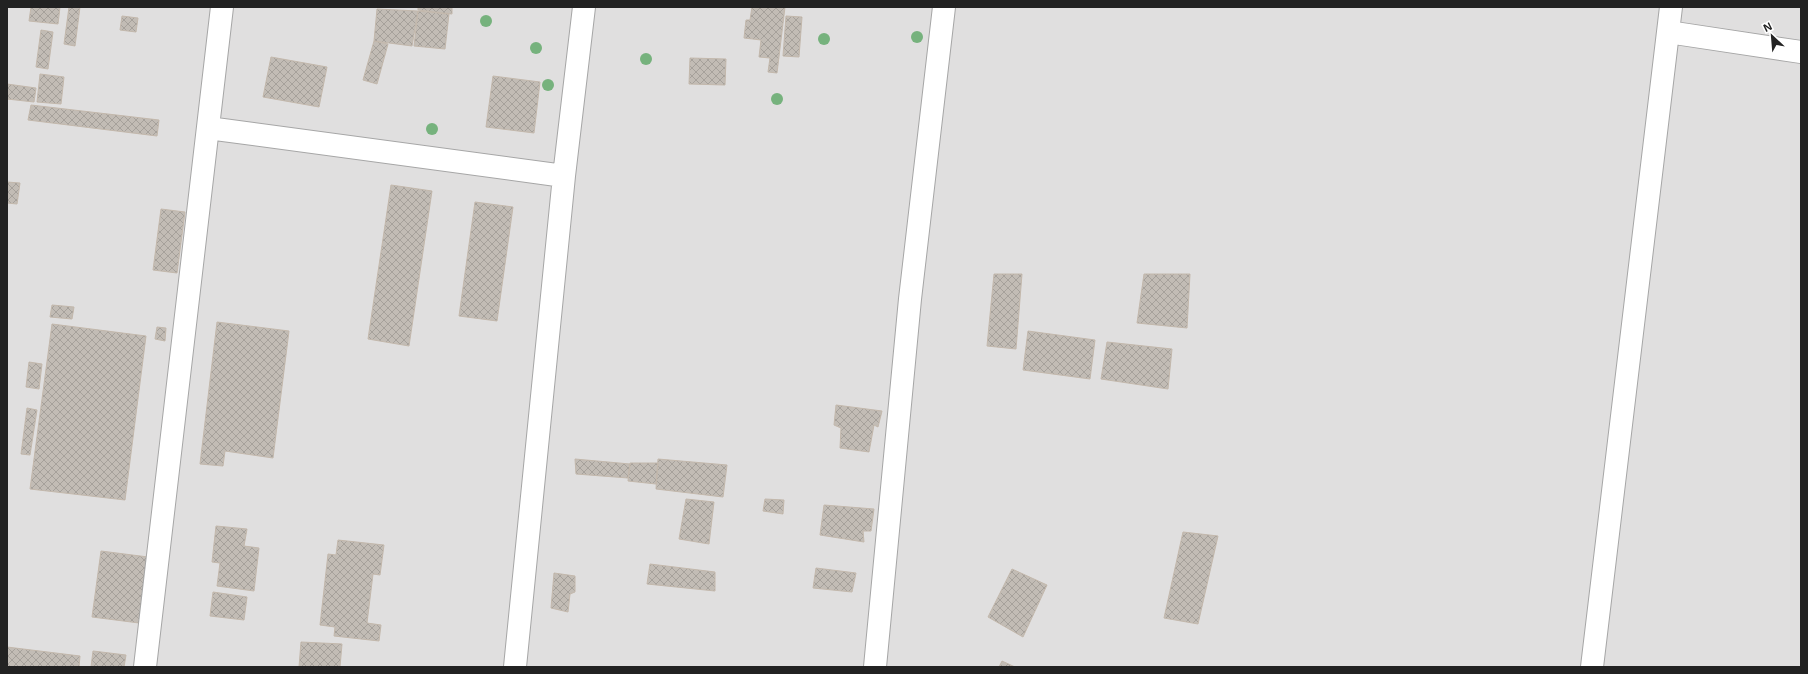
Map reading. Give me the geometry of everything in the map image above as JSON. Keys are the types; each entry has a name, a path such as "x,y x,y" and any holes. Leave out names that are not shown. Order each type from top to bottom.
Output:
{"street":[{"path":"145,667 222,7"},
{"path":"515,667 564,176 584,7"},
{"path":"875,667 910,299 944,7"},
{"path":"1592,667 1671,7"},
{"path":"1668,32 1801,52"},
{"path":"208,128 564,176"}],"shaded area":[{"path":"7,7 1801,7 1801,667 7,667"}],"building":[{"path":"31,7 60,7 58,24 29,21"},
{"path":"69,7 80,7 75,46 64,44"},
{"path":"418,7 452,7 452,14 418,10"},
{"path":"752,7 785,7 777,73 768,72 770,58 759,57 761,40 744,38 746,20 750,20"},
{"path":"377,9 418,11 412,46 374,41"},
{"path":"418,11 449,14 445,49 414,46"},
{"path":"122,16 138,18 136,32 120,30"},
{"path":"786,16 802,17 799,57 783,56"},
{"path":"41,30 53,32 48,69 36,67"},
{"path":"374,41 388,44 377,84 363,80"},
{"path":"271,57 327,67 319,107 263,97"},
{"path":"690,58 726,59 725,85 689,84"},
{"path":"40,74 64,77 61,104 37,102"},
{"path":"493,76 540,82 534,133 486,127"},
{"path":"7,84 36,88 34,102 7,99"},
{"path":"31,105 159,120 157,136 28,120"},
{"path":"7,182 20,183 17,204 7,203"},
{"path":"391,185 432,191 409,346 368,339"},
{"path":"475,202 513,207 497,321 459,316"},
{"path":"161,209 185,212 177,273 153,270"},
{"path":"994,274 1022,274 1016,349 987,346"},
{"path":"1144,274 1190,274 1187,328 1137,323"},
{"path":"52,305 74,307 72,319 50,317"},
{"path":"217,322 289,331 273,458 225,451 223,466 200,464"},
{"path":"52,324 146,336 125,500 30,489"},
{"path":"157,327 166,328 165,341 155,339"},
{"path":"1028,331 1095,340 1090,379 1023,370"},
{"path":"1107,342 1172,349 1168,389 1101,379"},
{"path":"29,362 42,364 39,389 26,387"},
{"path":"836,405 882,411 878,427 874,425 869,452 840,448 841,428 834,425"},
{"path":"27,408 37,410 30,455 21,454"},
{"path":"575,459 630,464 628,478 576,474"},
{"path":"658,459 727,465 723,497 656,489"},
{"path":"630,463 658,463 656,484 628,481"},
{"path":"686,499 714,502 709,544 679,539"},
{"path":"765,499 784,500 783,514 763,511"},
{"path":"824,505 874,509 871,531 863,531 864,542 820,535"},
{"path":"216,526 247,529 244,546 259,548 254,591 217,586 220,563 212,562"},
{"path":"1183,532 1218,536 1198,624 1164,618"},
{"path":"338,540 384,545 380,575 373,574 367,623 381,625 379,641 334,636 335,627 320,625 328,554 336,555"},
{"path":"101,551 148,557 139,623 92,617"},
{"path":"650,564 715,572 715,591 647,584"},
{"path":"816,568 856,573 852,592 813,588"},
{"path":"1012,569 1047,585 1023,637 988,617"},
{"path":"554,573 575,576 575,592 570,594 568,612 551,608"},
{"path":"213,592 247,597 244,620 210,616"},
{"path":"301,642 342,644 340,667 299,667"},
{"path":"7,647 80,656 79,667 7,667"},
{"path":"93,651 126,655 124,667 91,667"},
{"path":"1002,661 1015,667 999,667"}]}
